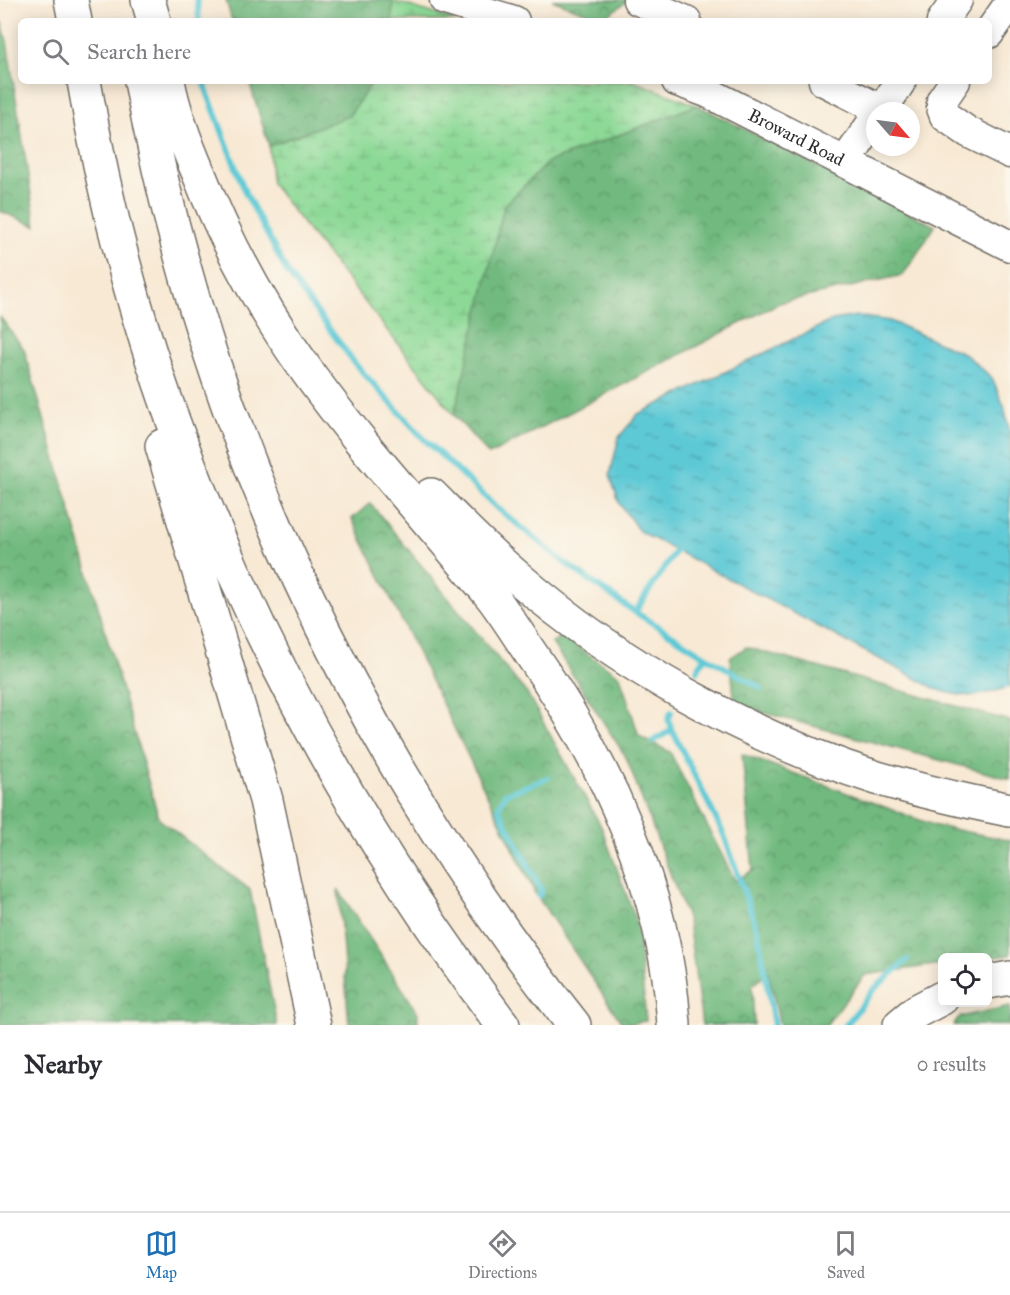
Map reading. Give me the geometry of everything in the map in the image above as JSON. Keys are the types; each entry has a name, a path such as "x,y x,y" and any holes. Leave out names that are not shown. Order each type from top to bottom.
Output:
{"highway":[{"path":"72,0 75,18"},
{"path":"128,0 131,18"},
{"path":"148,0 153,18"},
{"path":"85,84 100,162 127,271 161,383 196,481 243,590 285,680 332,768 376,842 437,935 503,1025"},
{"path":"142,84 172,222 202,328 251,467 302,588 375,730 431,824 497,922 574,1025"},
{"path":"169,84 172,102 209,201 257,295 309,374 387,474 494,600 562,700 594,758 627,829 650,895 665,957 674,1025"},
{"path":"127,271 139,350 153,417 266,800 314,1025"},
{"path":"309,374 517,578 578,625 644,669 710,706 810,753 876,777 933,794 1010,810"},
{"path":"992,981 1010,978"},
{"path":"900,1025 917,1011 938,1000"}],"street":[{"path":"445,0 504,18"},
{"path":"638,0 679,18"},
{"path":"944,18 957,0"},
{"path":"992,29 1010,3"},
{"name":"Broward Road","path":"685,84 707,92 846,161 1010,246"},
{"path":"830,84 866,103"},
{"path":"887,102 900,84"},
{"path":"953,84 942,100 945,116 968,132 1010,153"},
{"path":"846,161 866,132"}],"green space":[{"path":"226,0 393,1 392,18 231,18"},
{"path":"552,0 627,0 604,18"},
{"path":"393,1 448,18 392,18"},
{"path":"0,17 7,41 36,226 0,211"},
{"path":"250,84 371,84 349,116 269,146"},
{"path":"371,84 641,84 697,105 548,162 504,206 454,415 271,183 269,146 349,116"},
{"path":"697,105 935,226 903,275 779,303 489,455 454,415 504,206 548,162"},
{"path":"0,317 24,349 159,819 250,890 277,1025 0,1025"},
{"path":"370,503 528,695 601,826 637,923 646,1021 623,1025 535,893 352,519"},
{"path":"561,636 620,676 639,736 670,752 735,881 753,870 742,754 936,826 1010,840 1010,955 992,957 992,953 938,953 938,965 865,975 826,1025 780,1025 768,971 752,986 754,1025 702,1025 688,921 626,757 552,643"},
{"path":"746,647 1010,721 1010,779 735,705 730,658"},
{"path":"338,889 418,1013 418,1025 349,1025"},
{"path":"1010,1006 1010,1025 953,1025 960,1017"}],"water":[{"path":"857,316 890,321 965,354 992,378 1004,406 1010,434 1010,687 973,696 956,695 936,689 639,531 619,503 610,475 619,437 638,414 833,320"}],"waterway":[{"path":"197,0 199,18"},
{"path":"205,84 245,192 287,272 356,365 424,439 495,506 565,563 635,612 676,550"},
{"path":"635,612 705,656 697,671"},
{"path":"705,656 761,688"},
{"path":"671,712 668,719 672,730 724,835 758,932 774,1025"},
{"path":"653,741 672,730"},
{"path":"539,896 541,890 498,808 505,794 548,778"},
{"path":"846,1025 873,990 907,960"}]}
